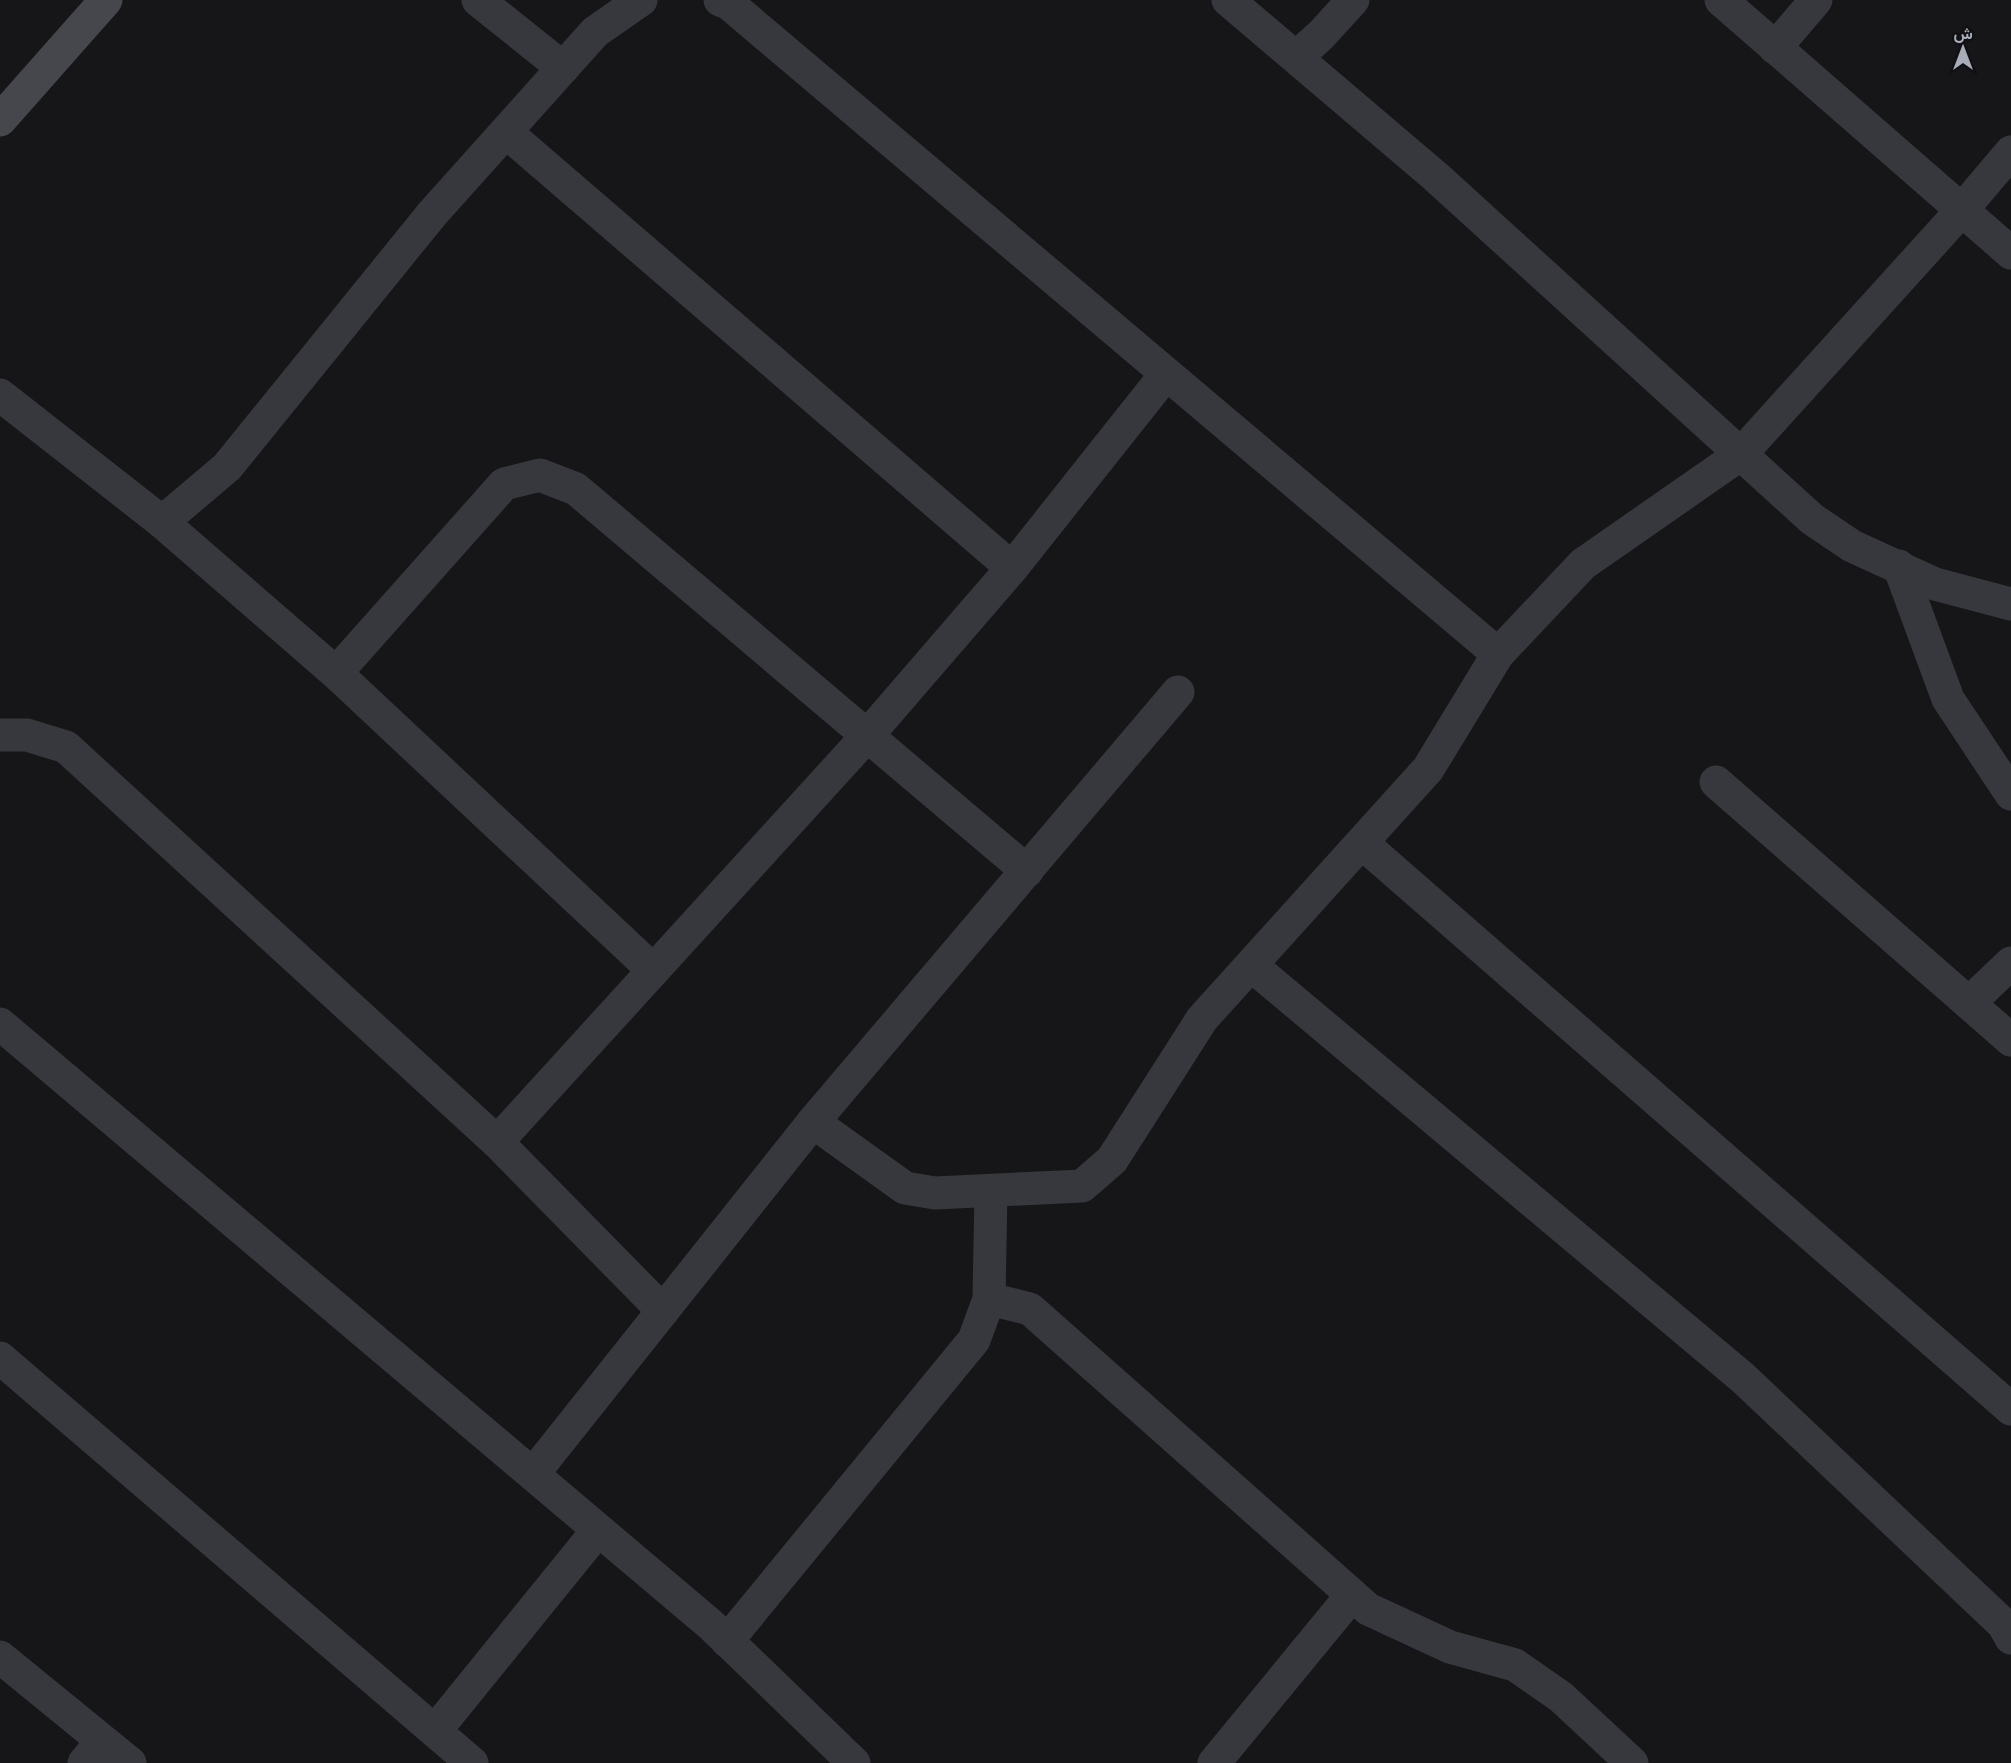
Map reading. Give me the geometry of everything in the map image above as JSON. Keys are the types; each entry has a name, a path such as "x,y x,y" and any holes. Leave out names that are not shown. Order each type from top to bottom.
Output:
{"main road":[{"path":"0,120 106,0"}],"street":[{"path":"478,0 563,68"},
{"path":"162,522 227,467 432,214 595,32 641,0"},
{"path":"720,0 728,3 1497,654"},
{"path":"1228,0 1435,176 1812,519 1852,546 1935,584 2011,604"},
{"path":"1297,57 1353,0"},
{"path":"1721,0 2011,253"},
{"path":"1775,48 1816,0"},
{"path":"506,132 1012,568"},
{"path":"813,1122 904,1188 935,1193 1082,1186 1112,1160 1202,1019 1428,769 1497,654 1583,564 1741,454 1961,211 2011,152"},
{"path":"497,1142 867,736 1012,568 1166,374"},
{"path":"0,395 162,522 336,673 653,970"},
{"path":"336,673 504,484 540,475 576,489 1027,871"},
{"path":"1899,566 1948,699 2011,794"},
{"path":"533,1474 813,1122 1178,692"},
{"path":"0,735 27,735 66,747 497,1142 663,1311"},
{"path":"1716,782 2011,1040"},
{"path":"1362,843 2011,1409"},
{"path":"1969,1004 2011,963"},
{"path":"1251,965 1743,1378 2003,1624 2011,1638"},
{"path":"0,1024 727,1641 854,1763"},
{"path":"727,1641 974,1340 989,1299 991,1191"},
{"path":"989,1299 1030,1309 1368,1609 1449,1647 1515,1665 1561,1697 1632,1763"},
{"path":"0,1358 472,1763"},
{"path":"435,1731 598,1530"},
{"path":"1214,1763 1352,1595"},
{"path":"0,1657 93,1752 130,1763"}]}
